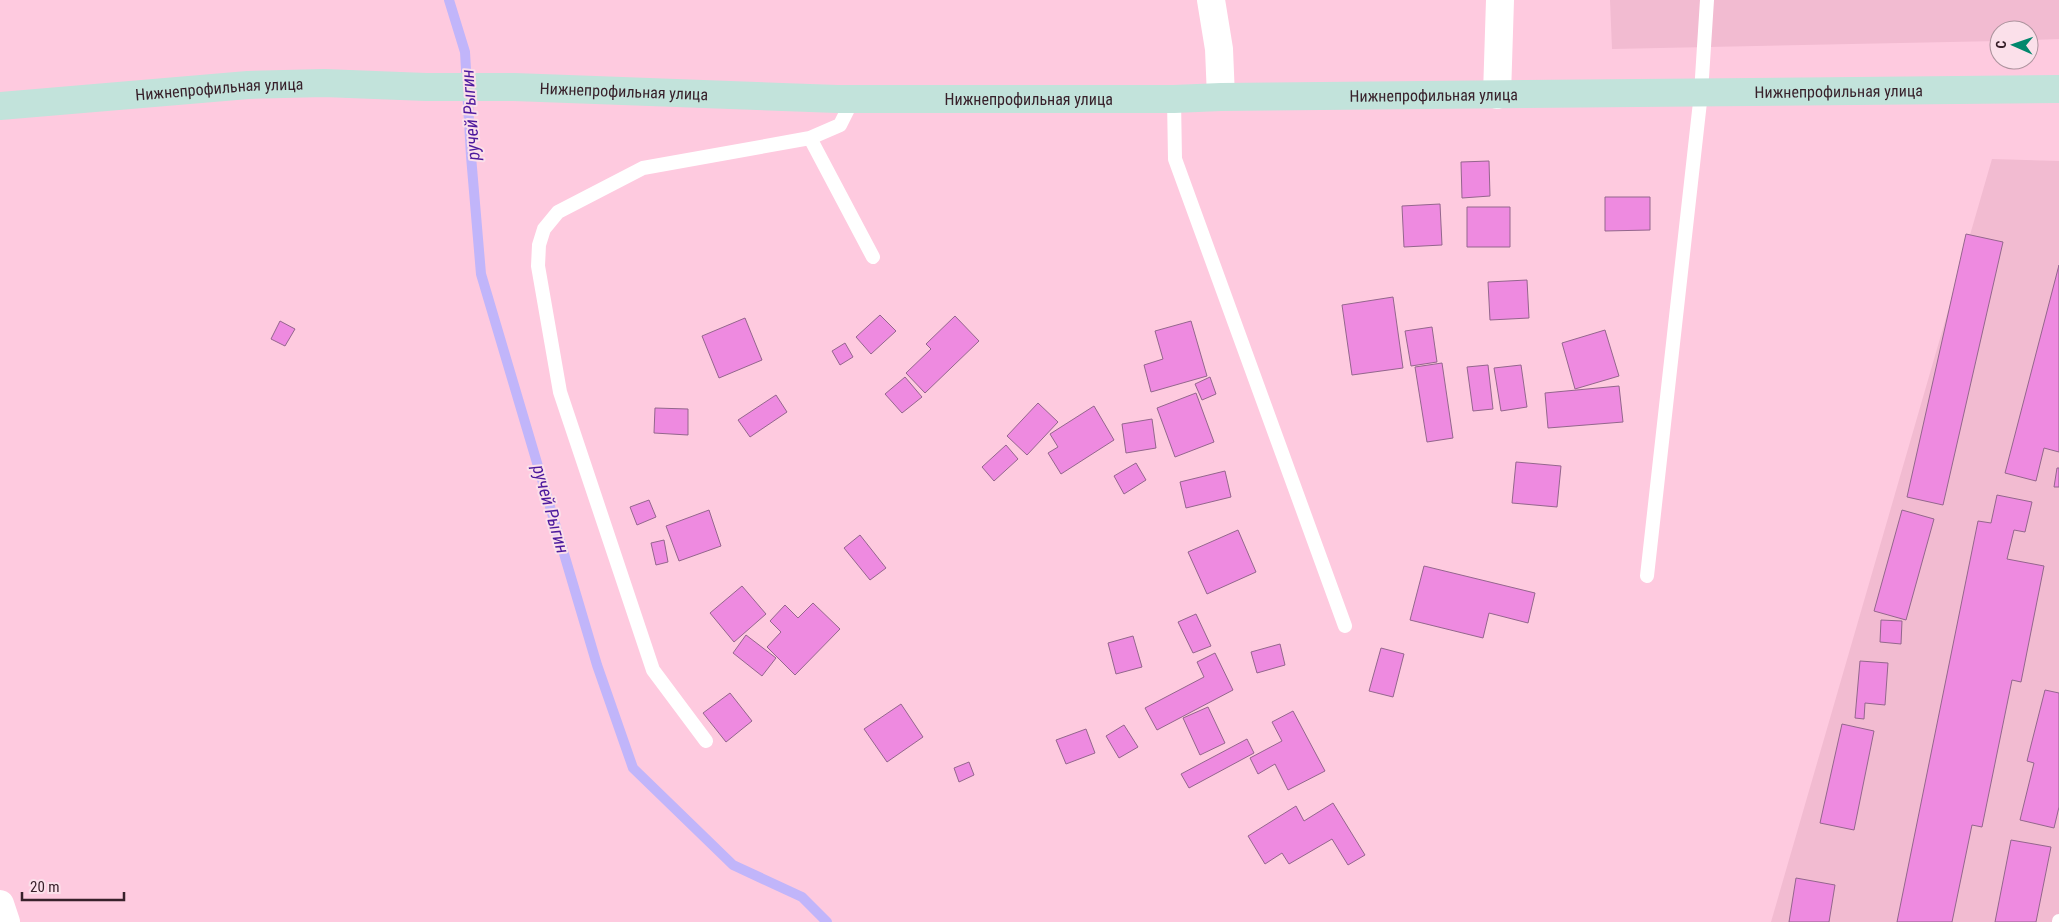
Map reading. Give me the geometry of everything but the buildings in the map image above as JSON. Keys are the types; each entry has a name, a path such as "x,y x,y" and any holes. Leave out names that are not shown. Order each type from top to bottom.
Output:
{"street":[{"path":"1211,0 1219,49 1221,96"},
{"path":"1497,95 1500,0"},
{"name":"Нижнепрофильная улица","path":"0,106 248,85 324,83 426,87 514,87 853,99 1174,99 1221,96 2059,89"},
{"path":"0,904 6,922"}],"lane":[{"path":"1647,576 1701,93 1706,0"},
{"path":"706,741 653,670 563,402 538,266 539,245 544,229 558,212 644,168 810,138 840,125 853,99"},
{"path":"1174,99 1175,159 1345,626"},
{"path":"810,138 873,257"}],"shaded area":[{"path":"1610,0 2059,0 2059,39 2039,40 2039,20 1989,20 1989,41 1612,49"},
{"path":"1992,159 2059,161 2059,922 1771,922"}],"waterway":[{"name":"ручей Рыгин","path":"449,0 465,52 481,274 597,665 633,768 733,865 802,897 827,922"}]}
